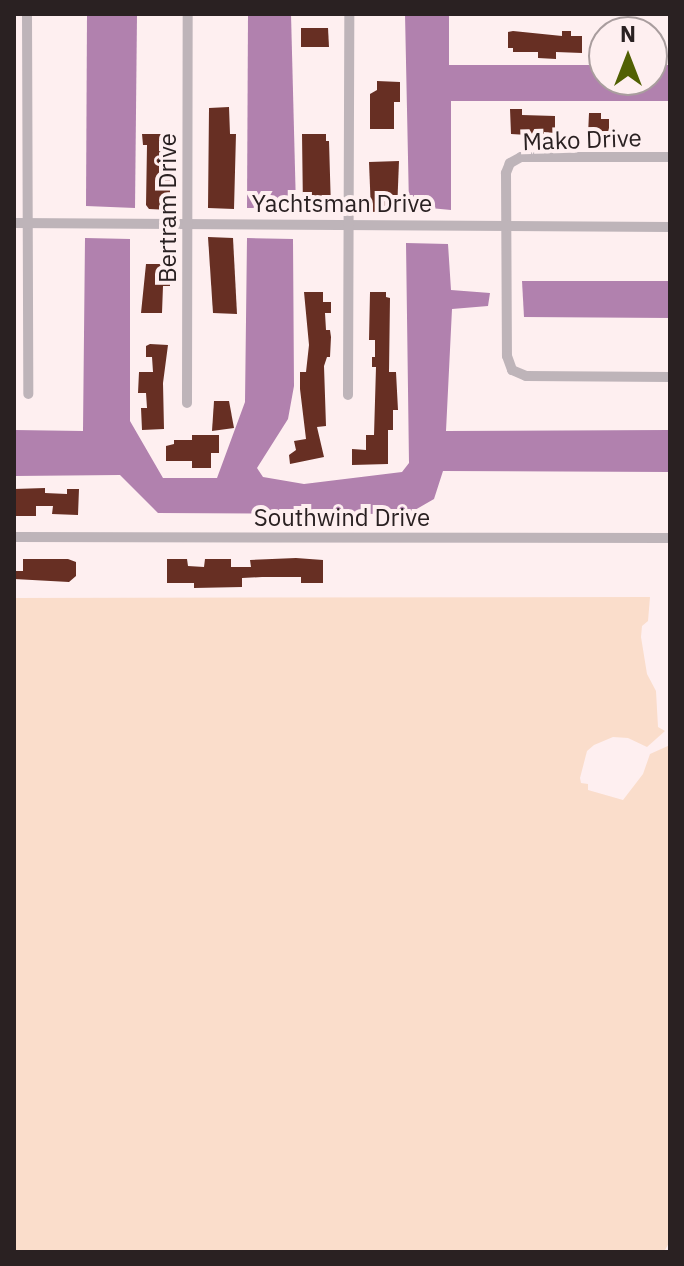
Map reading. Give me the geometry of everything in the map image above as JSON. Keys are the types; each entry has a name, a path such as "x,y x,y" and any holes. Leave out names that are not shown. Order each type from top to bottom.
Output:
{"street":[{"path":"27,14 28,394"},
{"name":"Bertram Drive","path":"187,403 188,14"},
{"path":"348,395 349,14"},
{"name":"Mako Drive","path":"670,157 521,157 510,163 506,173 507,356 512,370 526,376 670,377"},
{"name":"Yachtsman Drive","path":"14,223 670,227"},
{"name":"Southwind Drive","path":"14,537 670,538"}],"shaded area":[{"path":"87,14 137,14 135,208 86,206"},
{"path":"248,14 291,14 296,208 247,208"},
{"path":"405,14 449,14 449,65 588,65 588,96 668,96 670,65 670,101 451,101 451,210 409,206"},
{"path":"85,238 130,239 130,421 163,478 217,478 245,402 247,238 293,239 294,386 288,419 257,468 263,477 304,484 402,472 409,463 406,243 448,244 451,290 490,293 488,306 452,309 446,431 670,430 670,472 443,471 434,499 408,514 158,513 120,475 14,476 14,430 83,431"},
{"path":"522,281 670,281 670,318 524,317"},
{"path":"650,597 648,621 642,626 641,637 647,674 656,691 658,727 665,731 647,747 628,738 613,737 594,745 587,751 580,778 581,783 588,784 588,790 623,800 643,774 650,754 670,745 670,1241 664,1252 14,1252 14,598"}],"building":[{"path":"301,28 328,28 329,47 301,47"},
{"path":"562,31 571,31 571,36 582,36 582,53 556,52 556,59 538,58 538,52 513,52 513,48 508,48 508,32 562,36"},
{"path":"377,81 400,82 400,102 394,102 394,129 370,129 370,94 377,90"},
{"path":"229,107 230,134 236,134 234,209 208,208 209,108"},
{"path":"510,109 522,109 522,115 555,116 555,133 544,132 544,136 511,134"},
{"path":"589,113 601,113 601,119 609,119 609,131 588,135"},
{"path":"142,134 170,134 170,145 160,146 161,162 166,162 166,171 170,170 170,210 149,209 146,205 147,145 143,145"},
{"path":"302,134 326,134 326,141 329,141 331,209 303,210"},
{"path":"399,161 397,211 371,212 369,162"},
{"path":"208,237 233,238 237,314 213,313"},
{"path":"146,264 170,264 170,286 163,286 162,313 141,313"},
{"path":"304,292 323,292 323,302 331,302 331,313 325,313 326,330 330,330 331,337 330,357 327,357 324,366 326,426 317,427 324,457 290,464 289,455 296,450 294,441 306,439 300,389 300,372 306,372 309,345"},
{"path":"370,292 386,292 386,297 390,298 389,372 396,372 398,410 393,410 393,430 388,430 388,464 352,465 352,449 366,450 366,435 374,435 376,367 372,367 375,340 369,340"},
{"path":"168,345 163,383 164,429 142,430 141,408 147,408 146,393 138,393 139,372 153,372 152,357 146,357 146,346"},
{"path":"214,401 229,401 234,428 212,431"},
{"path":"192,435 219,435 219,453 211,453 211,468 192,468 192,461 166,461 166,446 174,444 174,440 192,440"},
{"path":"45,488 45,493 67,494 67,489 79,489 78,515 52,514 53,506 36,506 36,516 14,516 14,489"},
{"path":"23,559 68,559 76,562 76,576 69,582 14,579 14,571 23,571"},
{"path":"167,559 187,559 188,566 204,567 205,559 231,559 231,567 251,567 250,560 323,560 323,583 301,583 301,577 262,577 242,578 242,587 194,588 194,583 167,583"}]}
